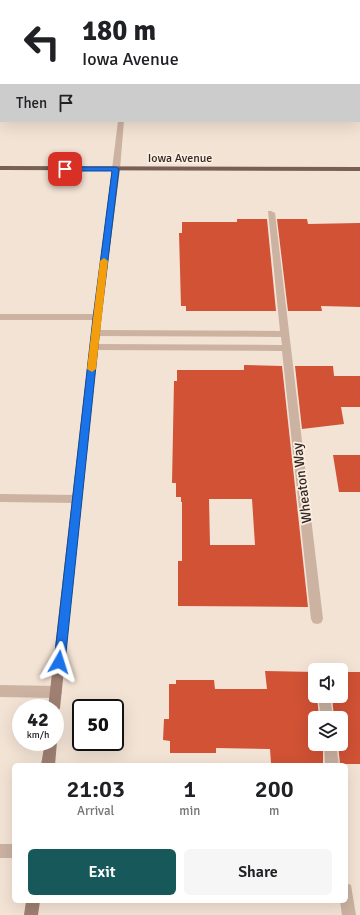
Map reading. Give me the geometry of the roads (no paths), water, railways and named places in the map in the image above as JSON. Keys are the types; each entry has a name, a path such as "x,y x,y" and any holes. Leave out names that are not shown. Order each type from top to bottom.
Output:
{"main road":[{"name":"Iowa Avenue","path":"0,168 360,169"},
{"path":"55,699 95,333 116,169"},
{"path":"48,763 49,751"},
{"path":"32,915 33,903"}],"street":[{"path":"116,169 121,122"},
{"name":"Wheaton Way","path":"271,213 318,619"},
{"path":"0,317 97,318"},
{"path":"95,333 285,334"},
{"path":"94,347 286,348"},
{"path":"0,498 77,499"},
{"path":"0,691 56,692"},
{"path":"331,751 332,763"},
{"path":"0,851 12,851"},
{"path":"348,903 349,915"}]}
